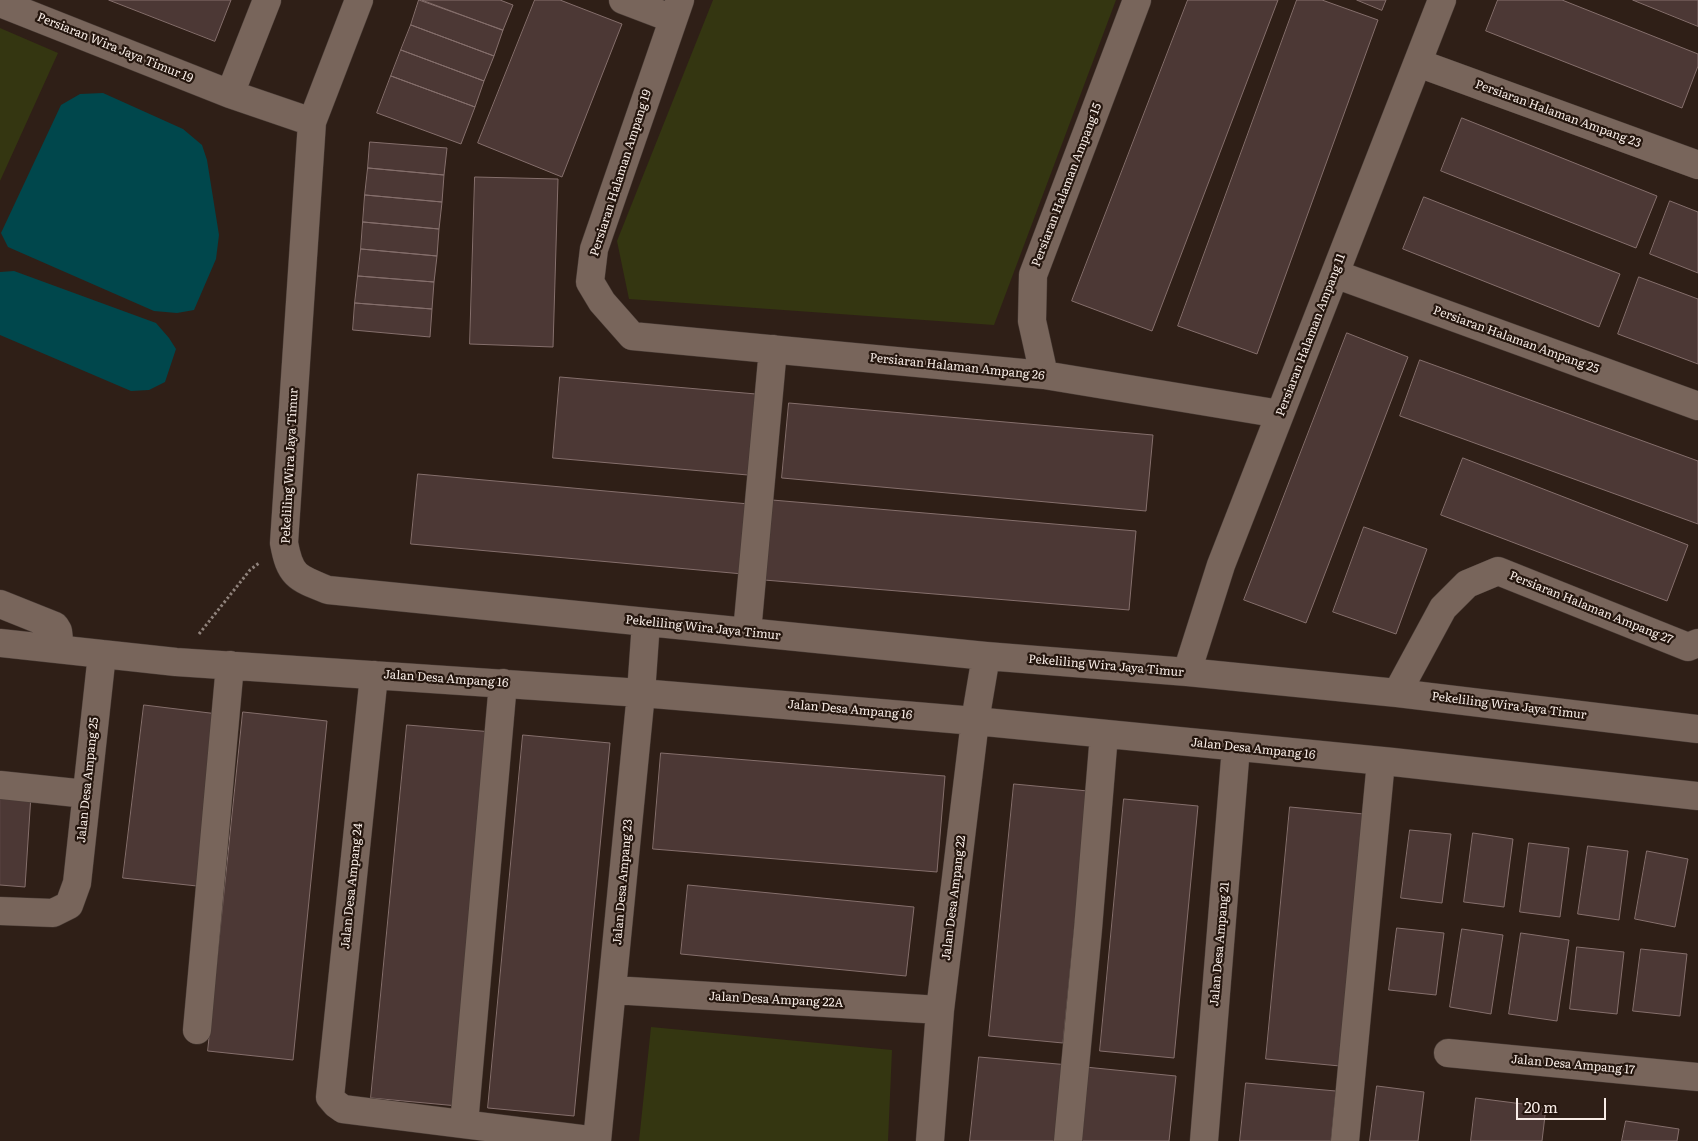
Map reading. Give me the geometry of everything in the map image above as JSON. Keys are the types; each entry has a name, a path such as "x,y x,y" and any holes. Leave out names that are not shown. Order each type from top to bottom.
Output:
{"street":[{"path":"230,94 267,0"},
{"name":"Pekeliling Wira Jaya Timur","path":"359,0 312,122 284,543 287,562 295,574 307,582 328,590 986,656 1187,672 1397,693 1698,729"},
{"path":"623,0 676,10"},
{"name":"Persiaran Halaman Ampang 15","path":"1044,375 1032,321 1033,275 1137,0"},
{"name":"Persiaran Halaman Ampang 11","path":"1187,672 1221,565 1442,0"},
{"name":"Persiaran Wira Jaya Timur 19","path":"0,3 230,94 312,122"},
{"name":"Persiaran Halaman Ampang 19","path":"632,336 602,302 590,282 594,249 676,10"},
{"name":"Persiaran Halaman Ampang 23","path":"1418,63 1698,165"},
{"name":"Persiaran Halaman Ampang 25","path":"1335,274 1698,406"},
{"name":"Persiaran Halaman Ampang 26","path":"632,336 1044,375 1280,414"},
{"path":"747,632 773,350"},
{"name":"Persiaran Halaman Ampang 27","path":"1397,693 1443,608 1468,584 1498,571 1688,647 1698,643"},
{"path":"0,604 55,626 58,631 60,649"},
{"name":"Jalan Desa Ampang 23","path":"597,1141 613,990 646,622"},
{"name":"Jalan Desa Ampang 16","path":"0,643 176,662 641,693 974,721 1381,761 1698,796"},
{"name":"Jalan Desa Ampang 25","path":"0,911 53,913 69,905 77,883 102,654"},
{"name":"Jalan Desa Ampang 22","path":"930,1141 940,1010 974,721 986,656"},
{"path":"197,1030 230,665"},
{"name":"Jalan Desa Ampang 24","path":"374,675 330,1097 343,1109 464,1124"},
{"path":"504,683 464,1124 597,1141"},
{"path":"1068,1141 1104,734"},
{"name":"Jalan Desa Ampang 21","path":"1204,1141 1236,747"},
{"path":"1346,1141 1381,761"},
{"path":"0,786 86,794"},
{"name":"Jalan Desa Ampang 22A","path":"613,990 940,1010"},
{"name":"Jalan Desa Ampang 17","path":"1448,1053 1698,1077"}],"path":[{"path":"176,662 250,570 284,543"}],"green space":[{"path":"713,0 1116,0 994,325 629,299 617,241"},
{"path":"0,28 58,53 0,181"},
{"path":"651,1027 892,1050 888,1141 639,1141"}],"water":[{"path":"103,93 183,129 202,145 207,160 219,235 216,259 194,310 177,313 154,311 8,247 1,233 61,105 80,94"},
{"path":"14,271 156,323 176,349 165,382 149,390 131,391 0,335 0,272"}],"building":[{"path":"109,0 231,0 215,41"},
{"path":"419,0 503,30 494,56 411,25"},
{"path":"422,0 500,0 513,5 503,30"},
{"path":"535,0 560,0 622,24 562,177 478,143"},
{"path":"1188,0 1278,0 1152,331 1072,301"},
{"path":"1297,0 1322,0 1378,20 1257,354 1178,326"},
{"path":"1357,0 1386,0 1382,10"},
{"path":"1498,0 1562,0 1698,54 1698,66 1682,108 1486,31"},
{"path":"1633,0 1698,0 1698,26"},
{"path":"411,25 494,56 484,81 401,50"},
{"path":"401,50 484,81 475,107 391,76"},
{"path":"391,76 475,107 461,144 377,113"},
{"path":"1462,118 1657,196 1636,248 1441,171"},
{"path":"370,142 447,148 444,175 368,168"},
{"path":"368,168 444,175 442,202 365,195"},
{"path":"475,177 558,179 553,347 470,344"},
{"path":"365,195 442,202 439,229 363,222"},
{"path":"1424,197 1620,274 1599,327 1403,249"},
{"path":"1670,201 1698,212 1698,273 1650,254"},
{"path":"363,222 439,229 437,256 361,249"},
{"path":"361,249 437,256 434,282 358,276"},
{"path":"358,276 434,282 432,309 355,303"},
{"path":"1639,277 1698,299 1698,364 1618,334"},
{"path":"355,303 432,309 430,337 353,330"},
{"path":"1347,333 1408,357 1306,623 1244,600"},
{"path":"1420,360 1698,461 1698,524 1400,416"},
{"path":"560,377 756,394 748,475 553,458"},
{"path":"789,403 1153,435 1146,511 782,478"},
{"path":"1463,458 1688,545 1667,601 1441,515"},
{"path":"418,474 749,504 743,574 411,544"},
{"path":"772,500 1136,531 1129,610 764,580"},
{"path":"1364,527 1427,549 1396,634 1333,612"},
{"path":"144,705 218,714 197,886 123,878"},
{"path":"243,712 327,721 293,1060 208,1051"},
{"path":"407,725 493,732 458,1106 371,1098"},
{"path":"523,735 610,743 574,1116 488,1108"},
{"path":"661,753 945,776 937,872 653,849"},
{"path":"1014,784 1088,791 1063,1043 989,1036"},
{"path":"0,793 31,795 25,887 0,885"},
{"path":"1124,799 1198,806 1174,1058 1100,1051"},
{"path":"1290,807 1364,814 1340,1066 1266,1059"},
{"path":"1410,830 1451,834 1442,903 1401,898"},
{"path":"1473,833 1513,839 1504,907 1464,902"},
{"path":"1529,843 1569,848 1560,917 1520,912"},
{"path":"1588,846 1628,851 1619,920 1578,914"},
{"path":"1647,851 1688,859 1675,927 1635,919"},
{"path":"688,885 914,907 906,976 681,954"},
{"path":"1397,928 1444,933 1436,995 1389,990"},
{"path":"1462,929 1503,935 1491,1014 1450,1007"},
{"path":"1521,933 1569,940 1557,1021 1509,1014"},
{"path":"1577,947 1624,952 1617,1014 1570,1009"},
{"path":"1641,949 1687,954 1680,1016 1633,1011"},
{"path":"979,1057 1069,1065 1061,1141 970,1141"},
{"path":"1085,1067 1176,1076 1169,1141 1078,1141"},
{"path":"1246,1083 1336,1091 1331,1141 1240,1141"},
{"path":"1377,1086 1424,1092 1418,1141 1370,1141"},
{"path":"1476,1098 1546,1107 1542,1141 1471,1141"},
{"path":"1626,1121 1679,1129 1677,1141 1622,1141"}]}
